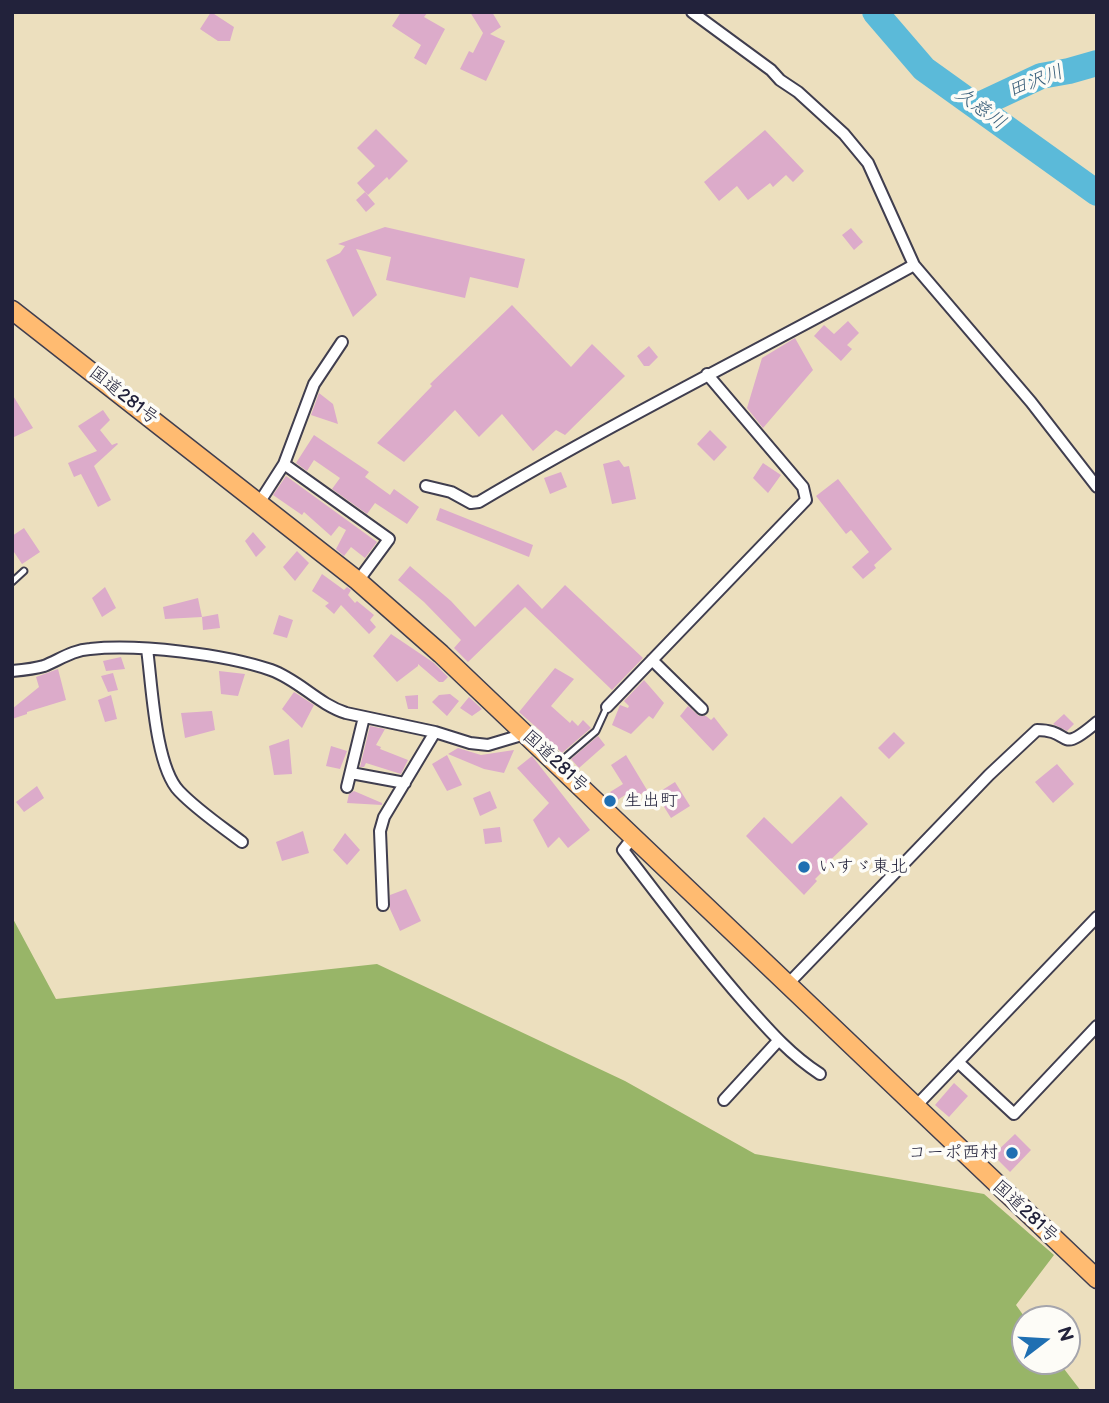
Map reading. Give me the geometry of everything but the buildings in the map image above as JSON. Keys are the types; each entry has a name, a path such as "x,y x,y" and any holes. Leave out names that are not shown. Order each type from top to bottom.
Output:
{"highway":[{"name":"国道281号","path":"12,310 358,581 441,654 1097,1279"}],"street":[{"path":"692,12 771,70 844,134 868,163 914,265 1031,402 1097,487"},
{"path":"426,486 452,492 471,503 479,502 707,374 802,327 914,265"},
{"path":"259,503 284,464 314,384 342,342"},
{"path":"605,710 806,500 803,487 707,374"},
{"path":"284,464 389,539 358,581"},
{"path":"12,671 44,666 75,652 89,649 147,649 203,654 268,669 290,677 335,710 435,732 470,743 488,745 525,734"},
{"path":"147,649 162,755 169,777 178,790 242,842"},
{"path":"652,660 702,709"},
{"path":"348,787 364,717"},
{"path":"787,985 987,778 1037,730 1046,730 1068,741 1077,739 1097,722"},
{"path":"383,905 380,831 384,817 435,732"},
{"path":"351,773 405,783"},
{"path":"634,836 623,850 709,961 778,1041 799,1061 820,1074"},
{"path":"915,1107 1097,917"},
{"path":"958,1062 1014,1114 1097,1026"},
{"path":"724,1100 778,1041"}],"lane":[{"path":"12,582 24,570"},
{"path":"557,765 596,731 605,710"}],"green space":[{"path":"12,917 56,999 377,964 625,1081 755,1154 984,1194 1054,1255 1016,1305 1011,1305 1011,1375 1069,1375 1081,1391 12,1391"}],"waterway":[{"name":"久慈川","path":"875,12 924,69 1097,193"},
{"name":"田沢川","path":"977,106 1041,76 1097,63"}],"place":[{"name":"生出町","path":"610,801"},
{"name":"いすゞ東北","path":"804,867"},
{"name":"コーポ西村","path":"1012,1153"}]}
